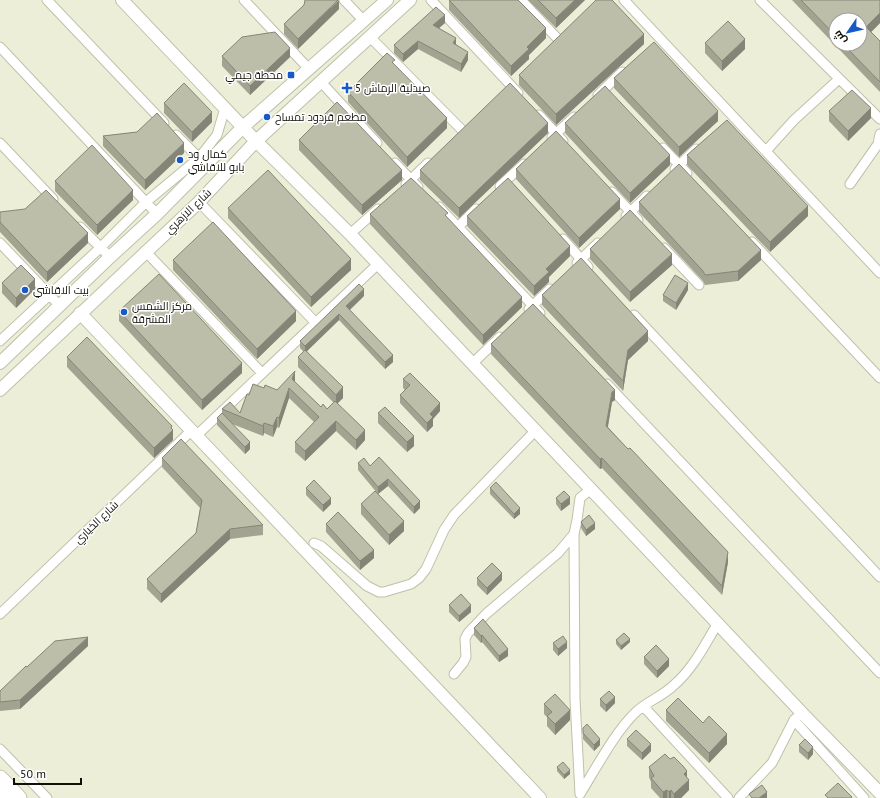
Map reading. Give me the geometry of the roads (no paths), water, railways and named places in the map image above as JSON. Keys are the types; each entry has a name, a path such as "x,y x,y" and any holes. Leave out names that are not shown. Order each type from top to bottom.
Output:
{"main road":[{"path":"0,778 19,798"}],"street":[{"path":"47,0 202,162"},
{"path":"122,0 256,141 350,234 718,623 798,716 864,798"},
{"path":"244,0 309,69"},
{"path":"344,0 364,21"},
{"name":"شارع الازهري","path":"0,363 59,305 157,214 202,162 387,0"},
{"name":"شارع الازهري","path":"0,390 199,202 256,141 410,0"},
{"path":"431,0 572,150"},
{"path":"521,0 557,38"},
{"path":"624,0 657,41 730,119 766,151 880,273"},
{"path":"760,0 880,119"},
{"path":"370,38 462,130"},
{"path":"0,47 157,214"},
{"path":"545,143 586,105 608,90 627,68"},
{"path":"766,151 794,120 839,78"},
{"path":"321,82 410,180 459,226 549,323"},
{"path":"0,341 100,248 146,202 202,162 217,135 225,108"},
{"path":"850,184 878,144 880,134"},
{"path":"668,175 706,140"},
{"path":"0,143 58,204"},
{"path":"658,143 695,182"},
{"path":"400,190 433,158"},
{"path":"492,195 510,182 529,158"},
{"path":"604,184 642,224"},
{"path":"619,222 652,191"},
{"path":"199,202 316,323"},
{"path":"350,234 383,204"},
{"path":"459,226 481,205"},
{"path":"74,220 110,257"},
{"path":"555,230 597,276"},
{"path":"744,234 880,378"},
{"path":"570,269 603,238"},
{"path":"658,241 699,284"},
{"path":"0,243 59,305"},
{"path":"145,252 262,373"},
{"name":"شارع الخياري","path":"0,614 378,264"},
{"path":"522,316 559,280"},
{"path":"630,311 880,577"},
{"path":"80,313 195,432 540,798"},
{"path":"473,363 506,332"},
{"path":"598,374 880,673"},
{"path":"314,543 321,546 372,590 384,592 411,584 426,569 444,530 454,515 536,430"},
{"path":"591,489 580,498 574,534 575,699 580,794 602,757 628,721 637,711 662,696 680,680 718,623"},
{"path":"454,674 466,657 465,639 468,633 486,614 558,553 574,534"},
{"path":"644,707 728,798"},
{"path":"798,716 880,793"},
{"path":"739,798 772,763 798,716"},
{"path":"0,749 47,798"}],"place":[{"name":"محطة جيمي","path":"291,75"},
{"name":"صيدلية الرماش 5","path":"347,88"},
{"name":"مطعم قردود تمساح","path":"267,117"},
{"name":"كمال ود بابو للاقاشي","path":"180,160"},
{"name":"بيت الاقاشي","path":"25,290"},
{"name":"مركز الشمس المشرقة","path":"124,312"}]}
